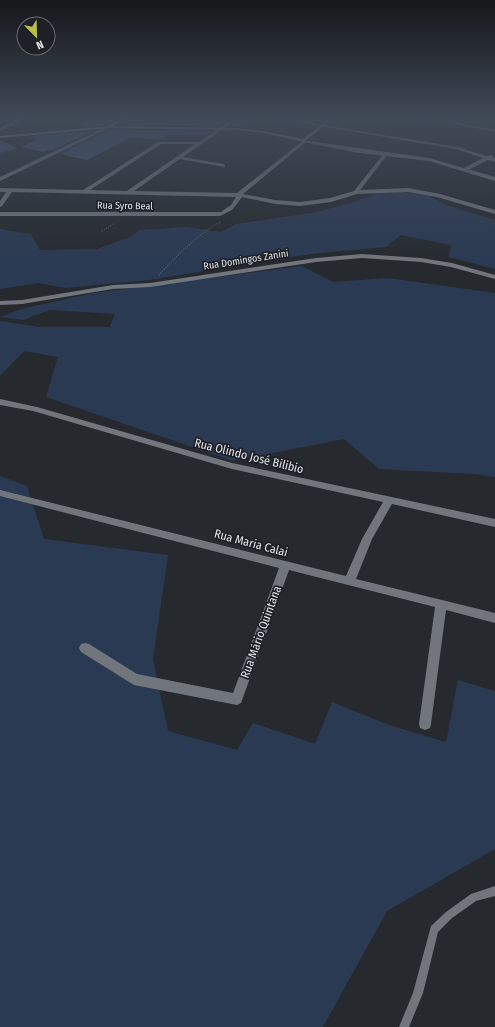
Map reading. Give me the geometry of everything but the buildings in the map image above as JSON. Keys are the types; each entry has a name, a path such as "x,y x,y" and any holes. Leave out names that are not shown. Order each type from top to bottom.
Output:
{"street":[{"path":"0,179 28,166"},
{"path":"85,191 124,166"},
{"path":"129,192 168,166"},
{"path":"226,213 239,199 240,192 273,166"},
{"path":"356,192 376,166"},
{"path":"454,166 495,179"},
{"path":"466,169 472,166"},
{"path":"0,190 240,195 275,202 300,204 331,200 356,192 408,190 445,197 495,212"},
{"path":"0,205 10,190"},
{"name":"Rua Syro Beal","path":"0,214 213,215 226,213"},
{"name":"Rua Domingos Zanini","path":"0,303 22,302 113,287 150,285 316,260 362,256 421,260 495,277"},
{"name":"Rua Olindo José Bilibio","path":"0,402 41,411 232,466 495,522"},
{"name":"Rua Maria Calai","path":"0,493 285,566 350,580 495,618"},
{"path":"350,580 366,539 389,500"},
{"name":"Rua Mário Quintana","path":"85,648 134,678 237,699 285,566"},
{"path":"425,724 441,604"}],"lane":[{"path":"404,1027 418,993 434,929 449,915 474,897 495,891"}],"path":[{"path":"150,285 182,250 208,229 219,223 226,213"}],"shaded area":[{"path":"398,192 428,195 446,205 495,220 495,269 449,257 451,245 401,235 386,247 311,254 149,280 66,288 38,283 0,289 0,229 31,234 40,250 97,249 130,237 140,230 186,227 221,232 236,224 311,213 351,203 376,194"},
{"path":"302,266 333,282 388,278 495,293 495,477 476,474 379,469 344,439 233,461 46,397 58,357 24,351 0,376 0,321 40,327 110,327 115,314 50,310 23,320 1,317 21,309 94,293"},
{"path":"0,476 27,486 44,539 168,555 153,659 168,731 237,750 253,723 315,744 332,702 389,725 446,742 458,680 495,691 495,849 387,911 323,1027 0,1027"}]}
